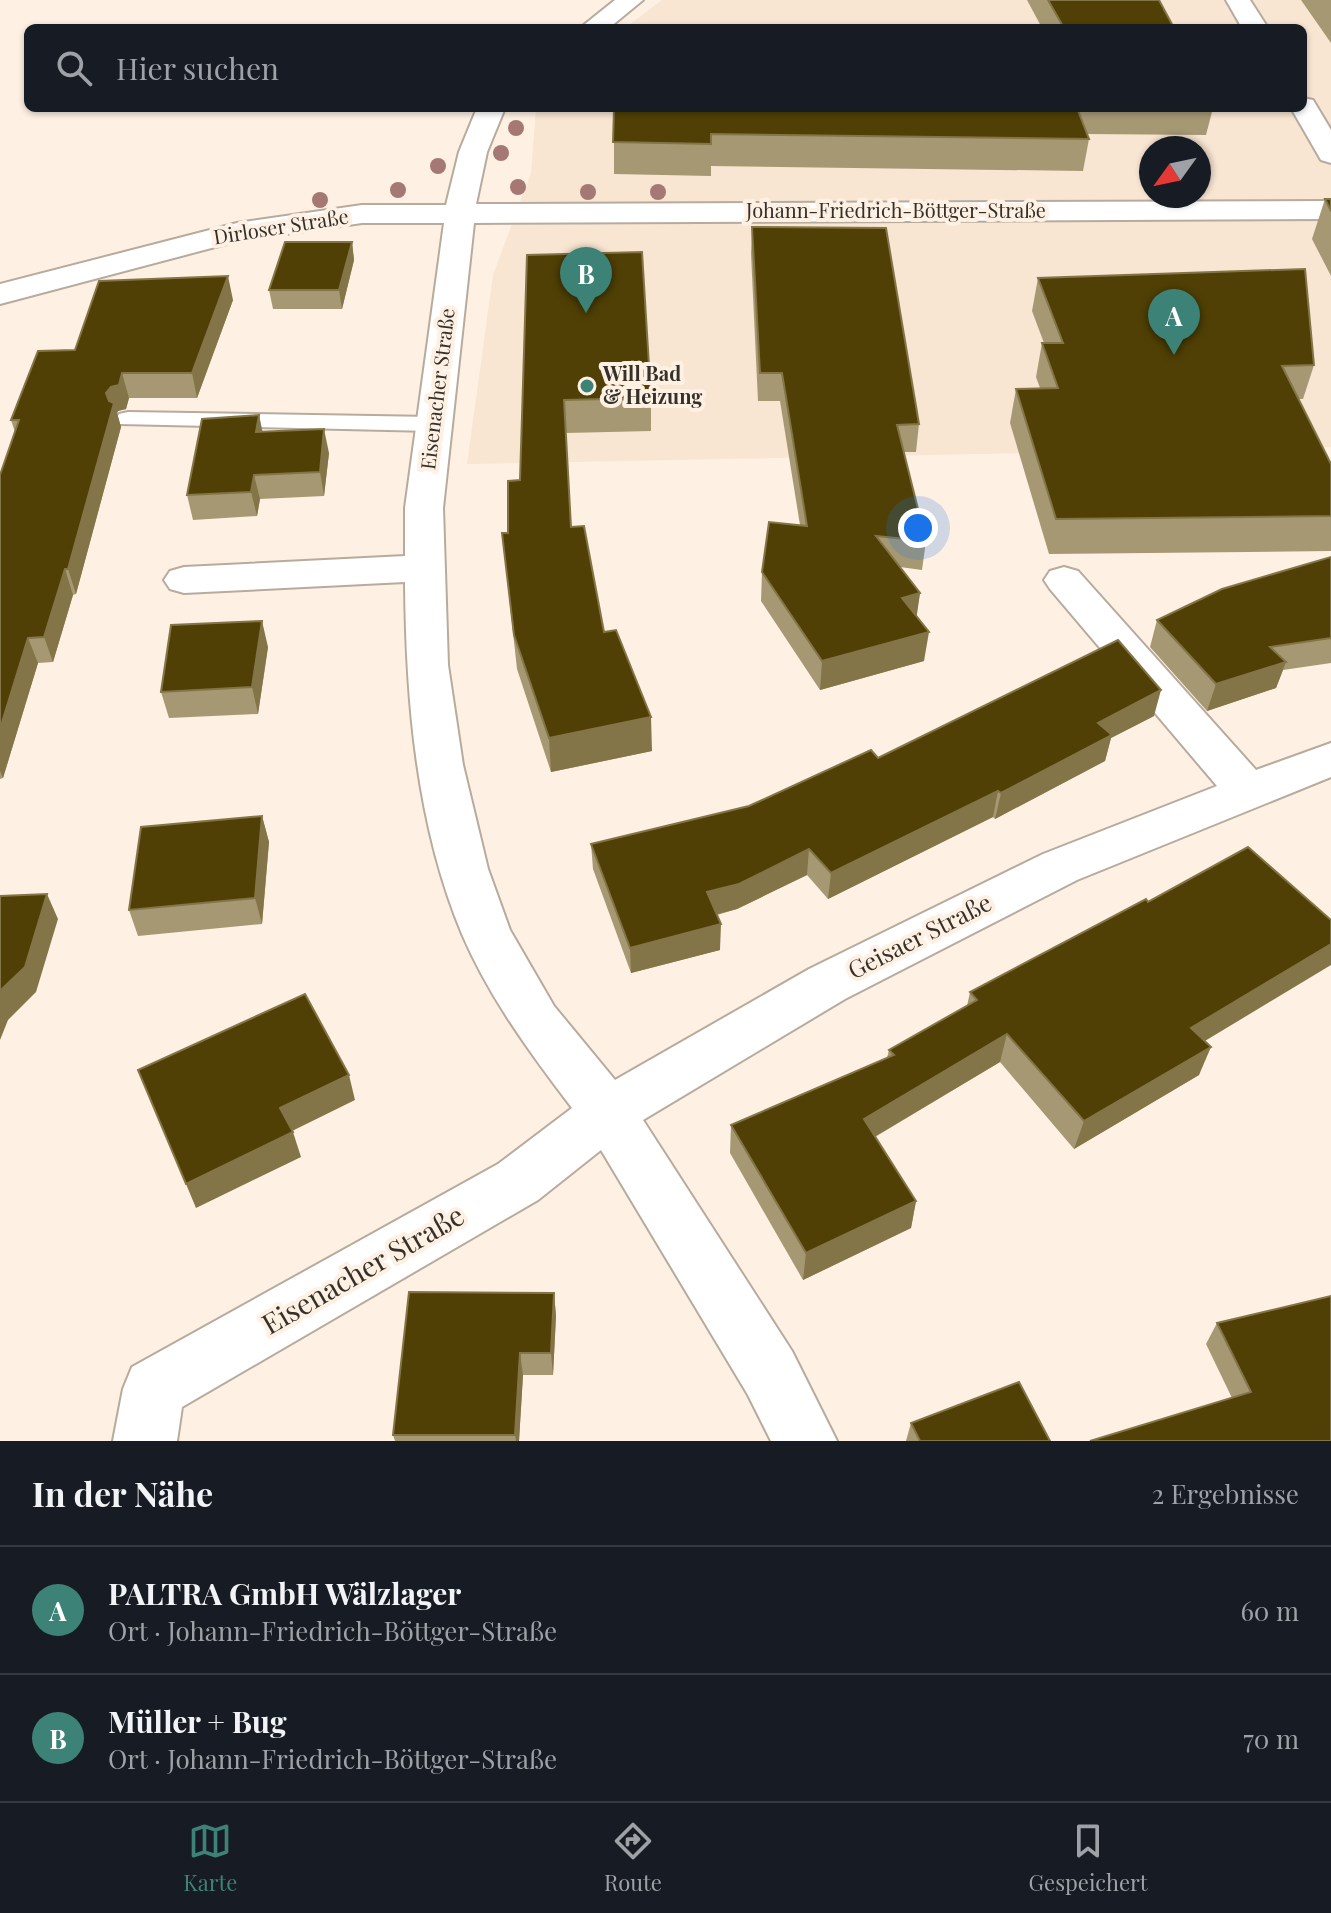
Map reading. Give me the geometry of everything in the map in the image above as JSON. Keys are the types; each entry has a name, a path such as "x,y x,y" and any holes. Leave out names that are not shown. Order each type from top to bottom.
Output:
{"street":[{"path":"598,24 631,0"},
{"path":"1238,0 1253,24"},
{"path":"461,212 473,152 489,112"},
{"path":"1306,112 1331,154"},
{"name":"Johann-Friedrich-Böttger-Straße","path":"461,212 1331,210"},
{"name":"Dirloser Straße","path":"0,294 222,235 281,223 362,214 461,212"},
{"name":"Eisenacher Straße","path":"461,212 432,424 424,508 429,680 440,765 464,869 487,934 536,1021 608,1112 770,1373 805,1441"},
{"path":"184,580 425,568"},
{"path":"1064,580 1247,790"},
{"name":"Geisaer Straße","path":"608,1112 827,984 1060,867 1331,759"},
{"name":"Eisenacher Straße","path":"145,1441 154,1389 518,1182 608,1112"}],"lane":[{"path":"128,419 432,424"}],"shaded area":[{"path":"662,0 1331,0 1331,447 467,464 493,275 531,173 536,112 1307,112 1307,24 630,24"}],"building":[{"path":"1048,0 1159,0 1172,24 1062,24"},
{"path":"614,112 1079,112 1089,139 711,134 711,144 613,142"},
{"path":"752,227 886,228 919,424 897,425 926,541 876,536 920,593 902,598 929,632 822,661 762,572 769,522 807,526 782,373 760,373"},
{"path":"285,242 352,242 339,290 269,290"},
{"path":"642,252 651,398 564,400 571,527 584,526 604,632 616,630 651,717 549,738 514,635 502,533 508,533 508,481 520,480 527,255"},
{"path":"1305,269 1314,365 1282,366 1331,464 1331,516 1056,519 1016,389 1058,388 1042,343 1063,343 1038,278"},
{"path":"228,276 192,373 122,373 119,385 111,387 106,393 109,401 114,403 68,569 65,569 44,637 28,638 0,729 0,475 19,420 11,420 38,351 75,350 99,281"},
{"path":"259,415 256,432 324,429 320,472 254,475 251,492 187,495 202,419"},
{"path":"1331,557 1331,638 1270,647 1286,662 1216,684 1157,620 1222,589"},
{"path":"262,621 252,687 161,692 171,625"},
{"path":"1118,640 1161,690 1098,723 1112,735 1001,793 998,791 831,873 809,849 739,884 707,892 721,924 630,948 591,844 749,806 871,750 878,758"},
{"path":"262,816 255,898 129,910 141,827"},
{"path":"1248,847 1331,920 1331,944 1191,1028 1211,1047 1084,1121 1007,1034 864,1119 916,1201 806,1253 731,1125 894,1055 889,1050 977,1000 970,992 1146,899 1148,902"},
{"path":"47,894 25,967 0,991 0,896"},
{"path":"305,994 349,1075 280,1108 293,1132 186,1184 138,1070"},
{"path":"409,1292 554,1293 551,1353 520,1353 515,1435 393,1435"},
{"path":"1331,1296 1331,1441 1090,1441 1251,1392 1217,1323"},
{"path":"1019,1382 1050,1441 920,1441 911,1423"}],"place":[{"name":"Müller + Bug","path":"586,313"},
{"name":"PALTRA GmbH Wälzlager","path":"1174,355"},
{"name":"Will Bad & Heizung","path":"587,386"}]}
